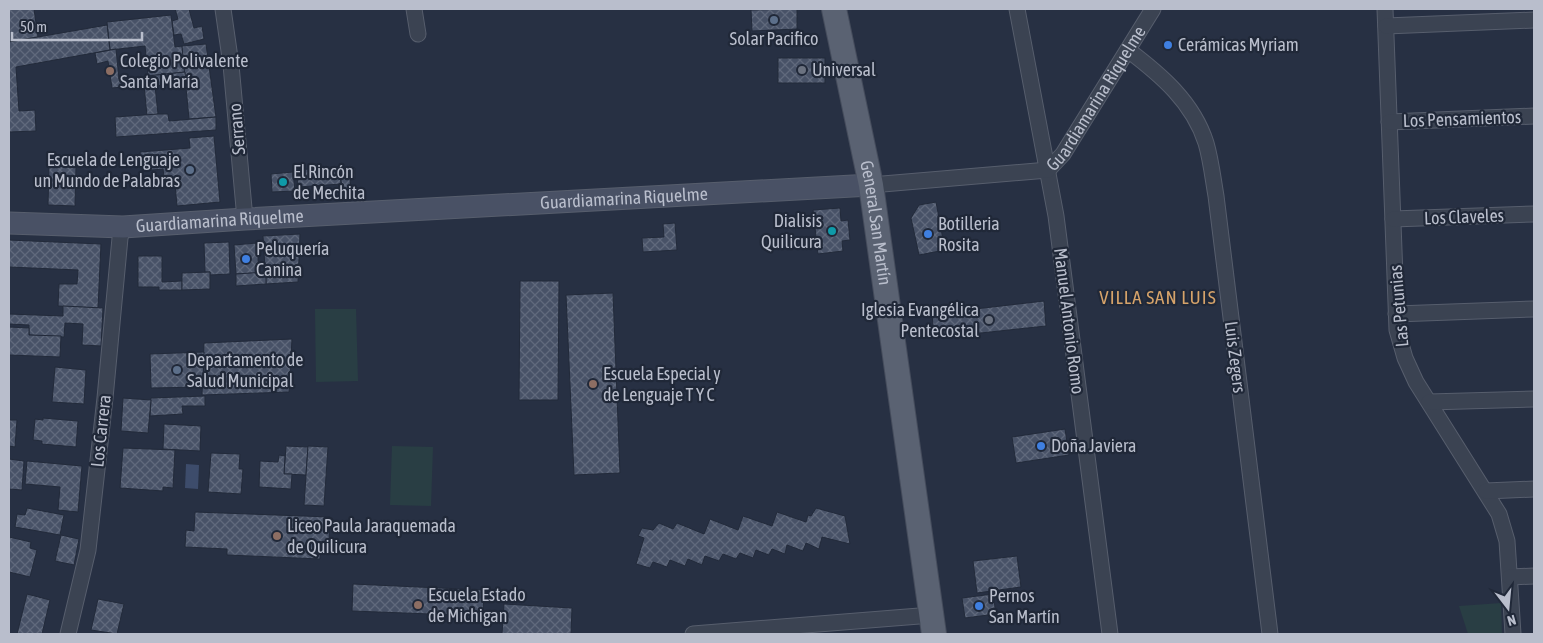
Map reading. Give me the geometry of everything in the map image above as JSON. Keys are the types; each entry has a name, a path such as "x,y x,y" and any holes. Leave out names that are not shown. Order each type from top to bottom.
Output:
{"main road":[{"name":"General San Martín","path":"834,9 871,185 933,625"}],"street":[{"name":"Serrano","path":"223,9 231,65 245,219"},
{"path":"414,9 418,34"},
{"name":"Manuel Antonio Romo","path":"1017,9 1056,216 1110,634"},
{"name":"Guardiamarina Riquelme","path":"9,223 123,226 871,185 1048,170 1063,154 1153,9"},
{"name":"Las Petunias","path":"1386,9 1397,330 1405,358 1416,382 1494,503 1504,526 1507,540 1513,634"},
{"path":"1386,26 1534,20"},
{"name":"Luis Zegers","path":"1128,50 1176,91 1194,116 1206,144 1216,196 1270,634"},
{"name":"Los Pensamientos","path":"1390,122 1534,116"},
{"name":"Los Claveles","path":"1393,219 1534,214"},
{"name":"Los Carrera","path":"68,634 88,550 120,238 123,226"},
{"path":"1396,314 1534,309"},
{"path":"1429,402 1534,399"},
{"path":"1486,491 1534,489"},
{"path":"1510,577 1534,576"},
{"name":"General San Martín","path":"694,634 933,625"}],"green space":[{"path":"315,309 356,309 358,381 316,382"},
{"path":"392,446 433,447 431,506 390,505"},
{"path":"1501,603 1502,634 1468,634 1459,606"}],"water":[{"path":"186,464 199,465 198,489 185,488"}],"building":[{"path":"9,9 34,9 38,37 10,42"},
{"path":"175,9 189,9 194,28 202,26 204,39 184,44 181,34 174,35 172,21 178,19"},
{"name":"Solar Pacifico","path":"797,9 797,29 752,31 751,10"},
{"path":"171,15 175,47 182,46 185,72 148,76 145,46 110,50 107,22"},
{"path":"107,25 110,50 16,67 19,111 35,110 36,131 9,132 9,42"},
{"path":"206,44 216,117 189,119 182,46"},
{"path":"116,49 119,79 185,72 186,83 155,86 158,114 147,116 144,85 112,88 108,61 97,64 95,53"},
{"name":"Universal","path":"778,58 825,58 825,83 778,83"},
{"path":"168,114 169,121 216,117 216,130 116,137 115,117"},
{"name":"Escuela de Lenguaje un Mundo de Palabras","path":"214,136 220,202 177,206 175,184 165,184 163,169 142,171 140,152 190,148 189,138"},
{"path":"49,166 76,167 75,206 48,205"},
{"path":"344,166 344,169 340,170 341,184 298,187 297,170"},
{"path":"355,168 355,179 350,180 351,188 342,189 340,170"},
{"name":"El Rincón de Mechita","path":"293,172 295,191 272,192 271,174"},
{"name":"Botilleria Rosita","path":"936,202 945,250 919,255 911,218 919,205"},
{"name":"Dialisis Quilicura","path":"840,208 841,221 848,220 850,240 842,241 843,251 818,254 813,210"},
{"path":"675,223 677,250 643,252 642,238 664,237 663,224"},
{"path":"300,234 298,282 266,284 263,236"},
{"path":"9,240 101,244 98,308 58,306 59,284 77,284 78,270 9,267"},
{"path":"229,242 230,274 210,275 210,272 205,272 204,243"},
{"name":"Peluquería Canina","path":"257,243 259,273 236,274 234,245"},
{"path":"138,256 162,256 162,282 182,281 182,290 159,290 159,287 138,287"},
{"path":"210,272 210,289 182,290 182,273"},
{"path":"266,272 266,284 236,286 236,274"},
{"path":"520,281 559,281 558,400 519,400"},
{"name":"Escuela Especial y de Lenguaje T Y C","path":"613,293 620,473 574,475 566,295"},
{"name":"Iglesia Evangélica Pentecostal","path":"1044,301 1046,326 934,338 932,314"},
{"path":"63,306 103,308 101,346 82,345 83,324 65,323 64,337 29,335 29,325 9,324 9,314 63,316"},
{"path":"9,327 29,328 29,335 61,336 60,357 9,355"},
{"path":"292,339 289,392 202,395 204,343"},
{"name":"Departamento de Salud Municipal","path":"204,352 203,387 151,388 150,354"},
{"path":"55,367 86,370 84,404 52,402"},
{"path":"205,396 205,406 182,406 183,414 150,416 151,398"},
{"path":"123,398 151,400 148,433 121,431"},
{"path":"43,418 78,421 76,447 42,444 42,441 33,440 35,419 43,420"},
{"path":"9,420 17,420 15,447 9,446"},
{"path":"164,424 201,426 200,451 163,449"},
{"name":"Doña Javiera","path":"1065,429 1069,455 1016,463 1012,437"},
{"path":"286,446 308,447 306,475 284,474"},
{"path":"308,446 328,447 324,506 304,505"},
{"path":"123,448 175,450 173,488 163,487 163,491 120,488"},
{"path":"211,453 240,454 239,469 243,469 241,494 208,492"},
{"path":"279,455 285,456 284,474 292,474 291,489 259,487 260,461 278,462"},
{"path":"9,459 24,461 22,490 9,489"},
{"path":"27,461 82,466 78,512 58,510 60,487 25,484"},
{"path":"27,508 64,515 60,535 15,527 17,514 25,515"},
{"path":"816,508 845,516 850,544 822,537 819,549 806,543 803,551 787,545 785,554 772,549 769,555 756,550 753,558 740,553 736,559 723,554 719,561 705,556 702,565 688,559 685,566 670,560 667,567 653,562 650,568 636,564 644,538 638,536 642,528 653,530 659,523 673,529 677,523 704,534 710,519 738,530 743,516 772,526 777,512 806,522 808,515 811,516"},
{"path":"195,512 330,517 329,543 321,543 320,559 227,555 227,549 185,547 186,530 194,531"},
{"path":"61,535 79,539 74,565 55,561"},
{"path":"9,537 31,542 30,548 37,550 30,577 9,572"},
{"path":"1017,556 1021,587 977,593 973,561"},
{"path":"353,584 484,590 483,616 352,611"},
{"path":"27,594 50,600 42,634 17,634"},
{"name":"Pernos San Martín","path":"993,594 996,614 965,618 962,598"},
{"path":"98,599 124,604 117,634 91,630"},
{"path":"504,604 572,608 571,634 502,634"}],"place":[{"name":"Solar Pacifico","path":"774,20"},
{"name":"Cerámicas Myriam","path":"1168,45"},
{"name":"Universal","path":"802,70"},
{"name":"Colegio Polivalente Santa María","path":"110,71"},
{"name":"Escuela de Lenguaje un Mundo de Palabras","path":"190,170"},
{"name":"El Rincón de Mechita","path":"283,182"},
{"name":"Dialisis Quilicura","path":"832,231"},
{"name":"Botilleria Rosita","path":"928,234"},
{"name":"Peluquería Canina","path":"246,259"},
{"name":"Iglesia Evangélica Pentecostal","path":"989,320"},
{"name":"Departamento de Salud Municipal","path":"177,370"},
{"name":"Escuela Especial y de Lenguaje T Y C","path":"593,384"},
{"name":"Doña Javiera","path":"1041,446"},
{"name":"Liceo Paula Jaraquemada de Quilicura","path":"277,536"},
{"name":"Escuela Estado de Michigan","path":"418,605"},
{"name":"Pernos San Martín","path":"979,606"}],"district":[{"name":"VILLA SAN LUIS","path":"1158,297"}]}
